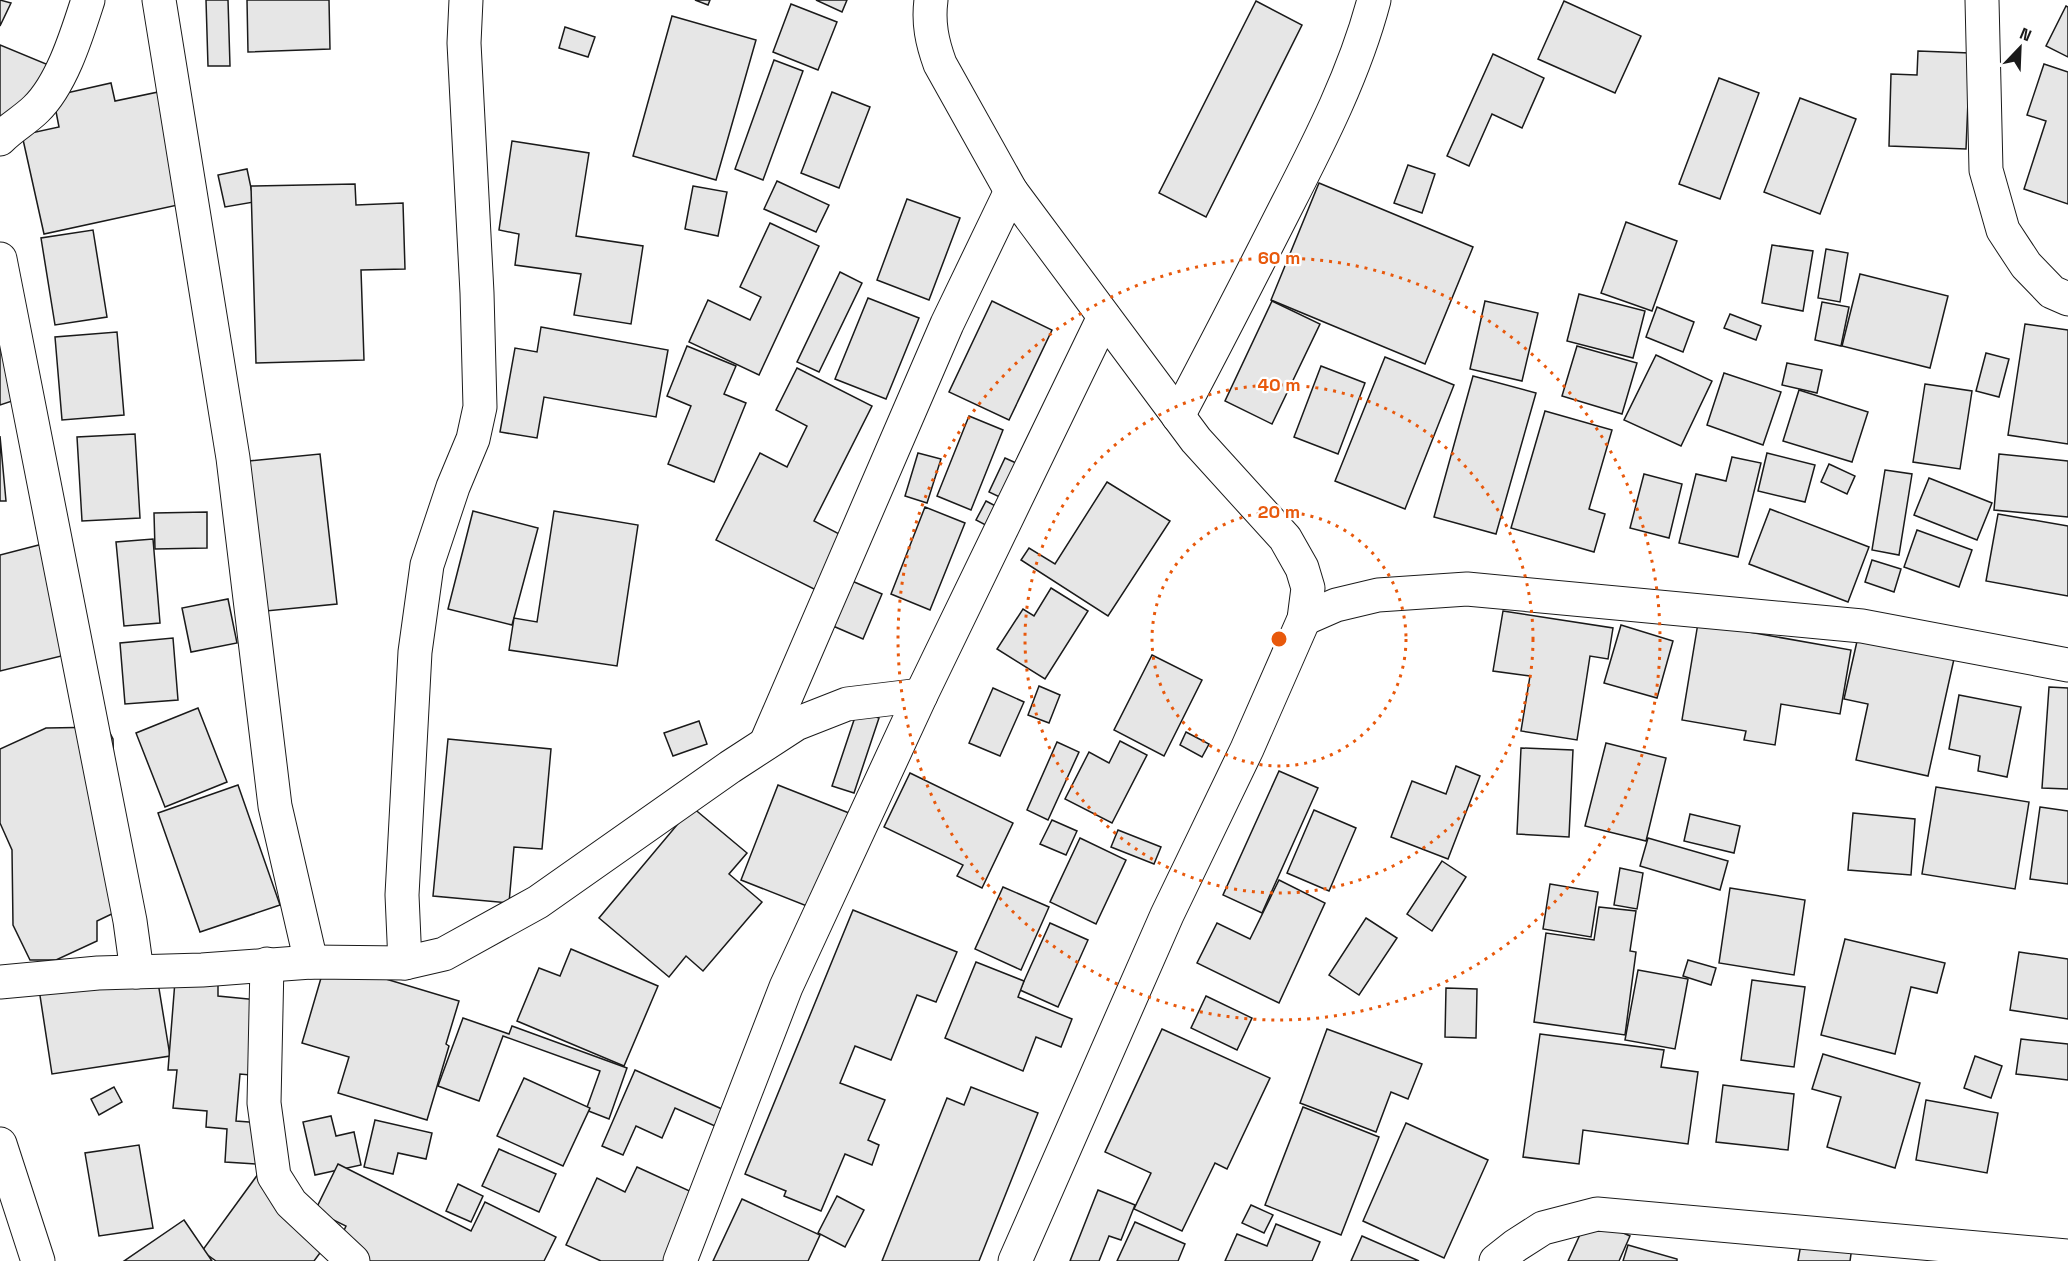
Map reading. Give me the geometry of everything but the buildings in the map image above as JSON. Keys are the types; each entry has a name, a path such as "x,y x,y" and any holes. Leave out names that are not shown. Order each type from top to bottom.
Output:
{"street":[{"path":"0,139 37,109 47,97 72,47 88,0"},
{"path":"159,0 233,458 275,806 311,962"},
{"path":"405,963 402,895 415,663 427,565 453,488 473,439 480,407 477,293 464,43 466,0"},
{"path":"931,0 929,15 932,41 940,64 1011,191 1196,440 1285,538 1302,568 1308,588 1304,619 1247,749 1167,915 1015,1261"},
{"path":"1178,416 1346,84 1364,37 1374,0"},
{"path":"1982,0 1986,170 2003,230 2026,265 2052,292 2068,299"},
{"path":"766,743 946,324 1011,191"},
{"path":"0,259 130,921 137,972"},
{"path":"680,1261 786,987 921,694 1104,317"},
{"path":"1304,619 1336,605 1378,595 1467,589 1862,626 2068,665"},
{"path":"0,982 98,973 202,970 267,964 405,963 444,954 538,902 796,724 847,704 921,694"},
{"path":"267,964 264,1104 274,1176 291,1203 353,1261"},
{"path":"0,1144 38,1261"},
{"path":"1496,1261 1543,1228 1597,1214 2068,1256"}]}
